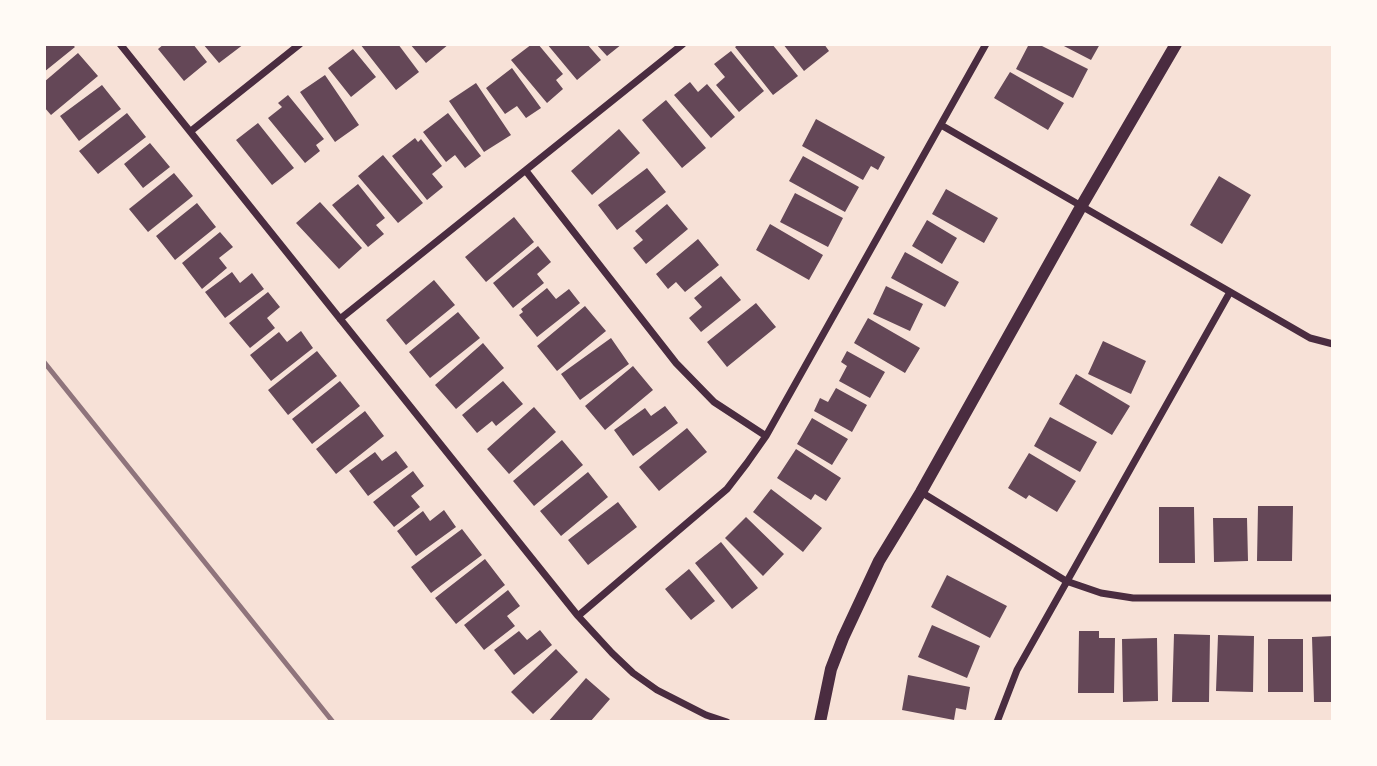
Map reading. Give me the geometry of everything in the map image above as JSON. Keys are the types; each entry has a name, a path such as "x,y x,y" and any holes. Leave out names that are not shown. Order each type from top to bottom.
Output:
{"street":[{"path":"120,44 578,616 612,653 657,690 706,715 727,722"},
{"path":"191,131 300,44"},
{"path":"340,319 683,44"},
{"path":"578,616 727,489 747,463 765,436 986,44"},
{"path":"820,722 831,668 879,561 921,492 1175,44"},
{"path":"941,125 1310,338 1333,344"},
{"path":"526,171 676,363 714,402 765,436"},
{"path":"997,722 1017,670 1230,292"},
{"path":"921,492 1066,580 1101,593 1133,597 1333,598"}],"building":[{"path":"44,44 72,44 75,47 44,72"},
{"path":"164,44 193,44 207,62 184,81 158,49"},
{"path":"203,44 244,44 219,63"},
{"path":"360,44 398,44 419,72 396,90"},
{"path":"410,44 449,44 426,63"},
{"path":"532,44 538,44 563,74 556,80 563,89 547,103 511,60"},
{"path":"547,44 587,44 601,60 577,80"},
{"path":"596,44 622,44 607,56"},
{"path":"739,44 772,44 798,76 773,95 735,47"},
{"path":"783,44 824,44 829,51 804,71"},
{"path":"1029,44 1038,44 1088,69 1073,98 1016,69"},
{"path":"1060,44 1100,44 1091,60"},
{"path":"353,49 376,77 351,97 328,68"},
{"path":"731,51 764,91 739,112 716,85 725,77 714,64"},
{"path":"78,53 98,76 51,115 44,107 44,82"},
{"path":"512,68 541,108 526,118 517,106 505,114 486,88"},
{"path":"1010,72 1064,103 1048,130 994,98"},
{"path":"325,75 359,125 335,142 300,92"},
{"path":"690,82 698,92 707,84 735,117 711,138 674,95"},
{"path":"476,83 511,135 484,152 449,101"},
{"path":"102,85 121,109 79,141 60,116"},
{"path":"288,95 324,139 316,145 320,151 305,163 268,118 282,107 278,103"},
{"path":"666,100 706,148 682,168 642,120"},
{"path":"127,113 146,137 98,174 79,151"},
{"path":"448,113 481,156 465,168 455,155 446,162 423,132"},
{"path":"816,119 885,157 878,170 871,166 863,180 802,146"},
{"path":"258,123 294,168 272,185 236,140"},
{"path":"619,129 640,153 592,195 571,171"},
{"path":"415,138 418,142 421,139 442,166 432,174 443,187 427,200 392,156"},
{"path":"150,143 170,167 143,188 124,164"},
{"path":"383,155 423,203 398,223 358,176"},
{"path":"803,156 859,187 845,212 789,181"},
{"path":"647,168 666,192 617,230 598,205"},
{"path":"174,173 193,196 148,232 129,209"},
{"path":"1219,176 1251,195 1222,244 1190,225"},
{"path":"358,184 385,218 376,225 384,234 368,247 332,205"},
{"path":"946,189 998,218 984,243 932,214"},
{"path":"795,193 843,218 828,247 780,222"},
{"path":"320,202 362,248 339,269 296,223"},
{"path":"197,203 216,227 175,260 156,236"},
{"path":"667,204 688,229 646,264 633,248 643,240 635,231"},
{"path":"514,217 534,242 486,282 465,257"},
{"path":"927,220 957,238 942,264 912,246"},
{"path":"770,224 823,255 809,280 756,250"},
{"path":"220,232 233,247 219,258 227,268 202,289 182,263"},
{"path":"698,239 719,265 685,292 676,282 668,289 656,274"},
{"path":"538,246 551,262 537,274 544,283 513,308 493,283"},
{"path":"905,252 959,282 945,307 891,278"},
{"path":"232,272 240,283 252,273 264,289 225,318 205,292"},
{"path":"721,276 741,300 701,332 689,318 702,307 694,298"},
{"path":"434,280 455,305 406,345 386,320"},
{"path":"886,286 923,304 910,331 873,314"},
{"path":"547,288 556,299 569,289 580,303 537,337 519,315 523,312 521,309"},
{"path":"268,292 280,307 267,318 275,328 250,348 229,323"},
{"path":"756,303 776,327 727,367 707,342"},
{"path":"585,306 606,331 557,371 537,346"},
{"path":"458,312 480,338 430,378 409,352"},
{"path":"868,318 920,348 905,373 854,343"},
{"path":"301,331 313,348 271,381 250,355 279,332 287,342"},
{"path":"611,338 629,364 580,400 561,374"},
{"path":"1103,341 1146,361 1131,394 1088,374"},
{"path":"483,343 504,368 456,409 435,385"},
{"path":"317,351 337,376 288,415 268,390"},
{"path":"847,351 885,372 870,398 839,381 847,366 841,362"},
{"path":"633,366 653,390 605,430 585,406"},
{"path":"1076,374 1130,406 1112,435 1059,404"},
{"path":"340,381 360,406 312,444 292,419"},
{"path":"503,381 523,404 496,426 492,421 477,433 462,415"},
{"path":"836,388 867,405 852,432 814,411 820,398 828,402"},
{"path":"665,406 678,423 633,456 614,430 645,408 651,416"},
{"path":"534,407 556,432 509,474 487,449"},
{"path":"365,411 384,436 336,474 316,449"},
{"path":"1050,417 1097,442 1080,472 1034,446"},
{"path":"812,418 848,439 832,465 797,444"},
{"path":"687,428 707,452 659,491 639,467"},
{"path":"562,440 583,465 534,506 513,481"},
{"path":"796,449 841,478 826,501 815,494 811,500 777,478"},
{"path":"396,451 408,467 368,496 349,471 375,452 382,461"},
{"path":"1029,453 1076,481 1057,512 1029,495 1026,499 1008,488"},
{"path":"413,471 424,486 411,496 420,507 394,527 373,502"},
{"path":"588,472 608,497 561,536 540,511"},
{"path":"771,489 822,528 803,552 753,512"},
{"path":"618,502 637,527 588,565 568,540"},
{"path":"1258,506 1293,506 1292,561 1257,561"},
{"path":"1159,507 1194,507 1195,563 1159,563"},
{"path":"444,510 456,527 416,556 397,531 423,511 430,521"},
{"path":"746,517 784,554 763,576 725,538"},
{"path":"1213,518 1247,518 1248,561 1214,562"},
{"path":"462,529 482,555 431,593 411,567"},
{"path":"721,542 758,588 732,609 695,563"},
{"path":"485,559 505,585 456,624 435,598"},
{"path":"689,569 715,601 691,620 665,589"},
{"path":"947,575 1007,606 990,638 931,607"},
{"path":"508,590 520,606 507,616 515,626 484,650 464,625"},
{"path":"932,625 980,646 967,678 918,657"},
{"path":"540,630 552,645 514,675 494,650 519,631 527,640"},
{"path":"1079,631 1099,631 1099,638 1115,638 1114,693 1078,693"},
{"path":"1174,634 1210,635 1209,702 1172,702"},
{"path":"1218,635 1254,636 1253,692 1216,691"},
{"path":"1333,636 1333,702 1314,702 1312,637"},
{"path":"1157,638 1158,701 1123,702 1122,639"},
{"path":"1268,639 1303,639 1303,692 1268,692"},
{"path":"556,649 578,672 533,714 511,692"},
{"path":"908,675 970,687 966,710 956,708 954,720 902,710"},
{"path":"586,678 610,699 590,722 548,722"}],"railway":[{"path":"44,362 333,722"}]}
